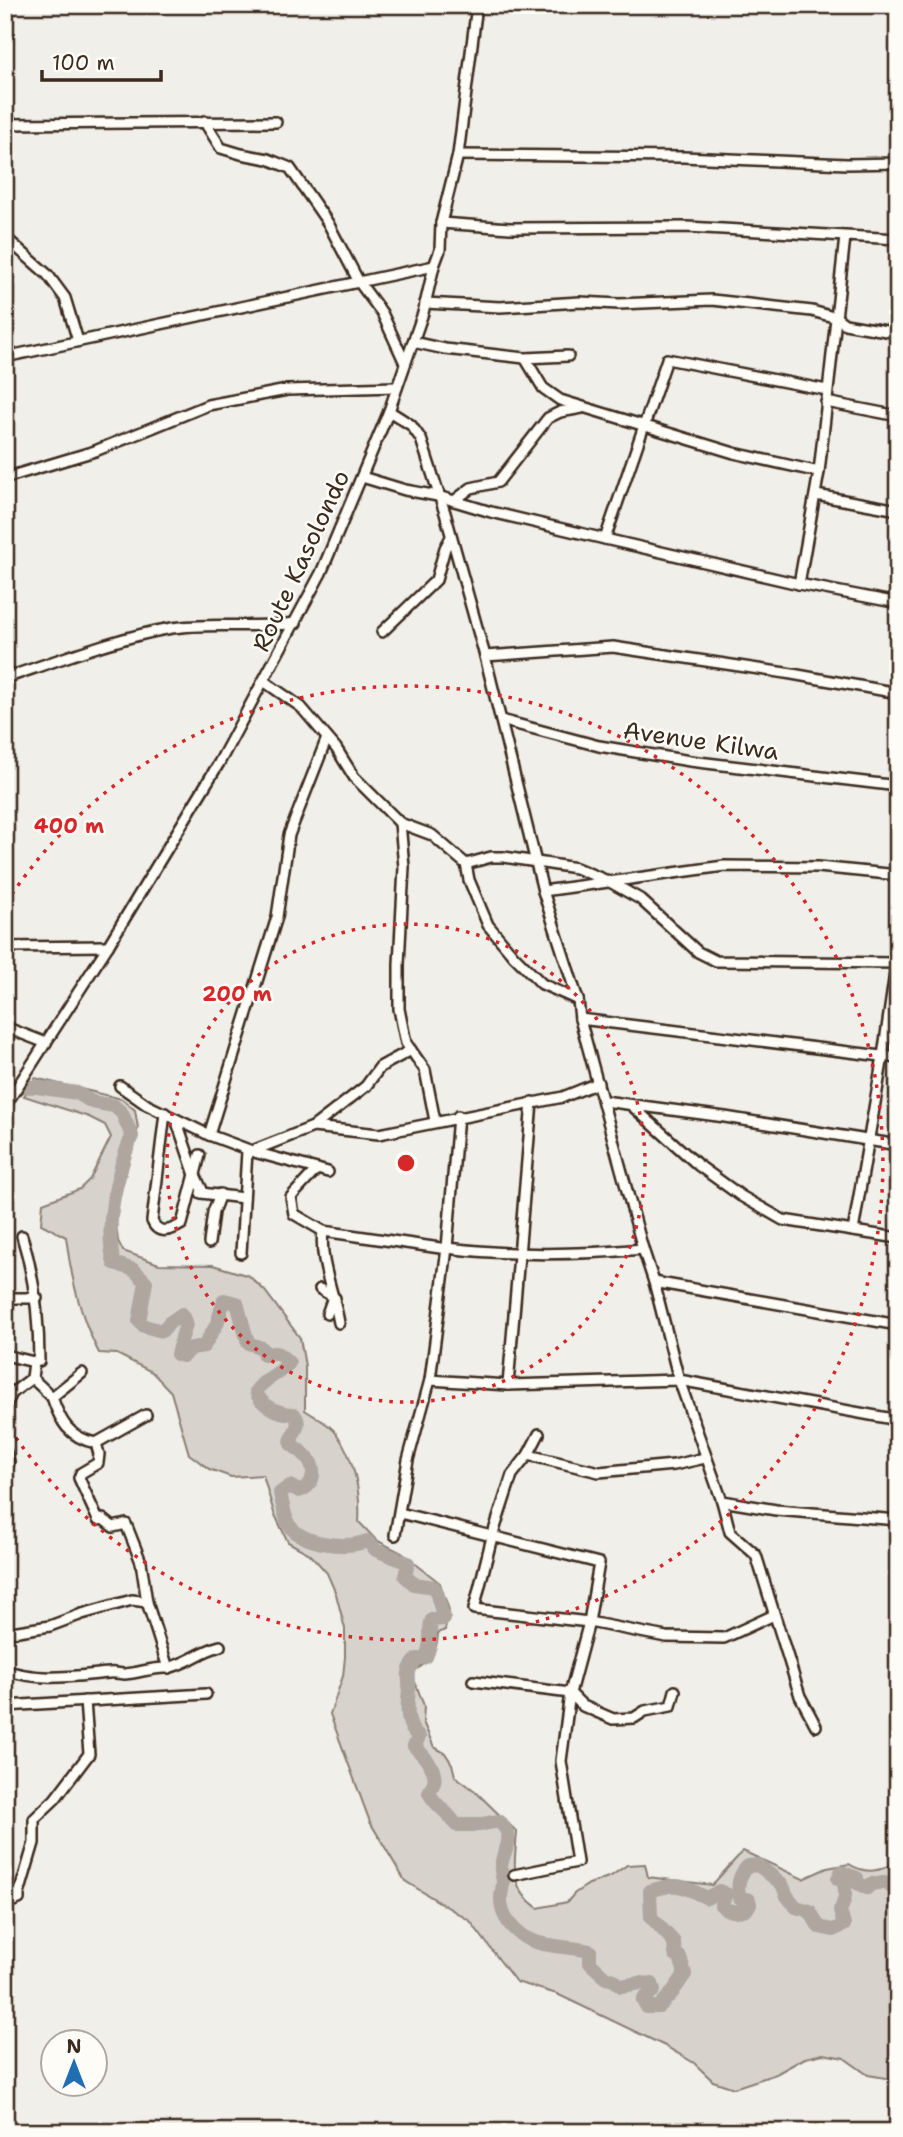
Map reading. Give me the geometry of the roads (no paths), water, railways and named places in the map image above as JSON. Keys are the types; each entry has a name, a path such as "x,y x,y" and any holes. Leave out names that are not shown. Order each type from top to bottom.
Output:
{"street":[{"name":"Route Kasolondo","path":"8,1103 108,946 219,763 265,682 321,573 389,411 440,250 442,223 458,155 477,5"},
{"path":"204,121 221,148 268,159 290,168 328,223 359,282 382,313 405,363"},
{"path":"5,124 276,122"},
{"path":"458,155 898,163"},
{"path":"442,223 510,228 687,227 898,239"},
{"path":"5,237 48,275 65,298 78,341"},
{"path":"799,584 816,495 845,237"},
{"path":"5,357 434,265"},
{"path":"425,303 500,307 580,302 619,304 712,300 812,311 837,318 845,324 898,333"},
{"path":"413,342 445,349 525,358 568,356"},
{"path":"525,358 543,388 560,400 734,453 819,472"},
{"path":"605,539 667,359 827,390"},
{"path":"5,478 95,451 208,405 287,390 397,387"},
{"path":"826,402 898,416"},
{"path":"454,501 471,488 498,482 548,418 560,412 585,408"},
{"path":"389,411 411,425 421,439 451,537 485,656 543,891 578,1000 580,1019 679,1380 722,1501 730,1532 756,1555 800,1696 816,1726"},
{"path":"362,477 605,539 799,584 898,603"},
{"path":"816,495 898,510"},
{"path":"382,632 436,580 451,537"},
{"path":"5,678 172,628 267,627 296,622"},
{"path":"485,656 613,647 898,693"},
{"path":"265,682 301,707 327,738 354,778 400,823 432,835 466,864 469,880 488,925 505,946 542,984 578,1000"},
{"name":"Avenue Kilwa","path":"501,720 599,746 690,761 898,786"},
{"path":"209,1135 277,917 289,835 327,738"},
{"path":"400,823 404,867 399,1009 406,1043 425,1070 435,1121"},
{"path":"466,864 492,857 576,868 610,882 640,899 698,952 716,961 897,963"},
{"path":"543,891 724,866 818,867 898,875"},
{"path":"5,947 108,946"},
{"path":"853,1231 898,957"},
{"path":"580,1019 898,1058"},
{"path":"5,1027 46,1043"},
{"path":"249,1151 313,1127 366,1086 380,1067 411,1050"},
{"path":"313,1127 379,1134 563,1097 598,1083"},
{"path":"120,1086 147,1105 209,1135 249,1151 328,1172"},
{"path":"604,1101 898,1145"},
{"path":"508,1385 532,1102"},
{"path":"632,1105 698,1165 741,1196 783,1220 898,1238"},
{"path":"165,1114 152,1222 154,1226 171,1231 182,1224 200,1155"},
{"path":"395,1535 408,1460 430,1380 447,1249 458,1116"},
{"path":"176,1119 203,1192"},
{"path":"241,1253 249,1151"},
{"path":"317,1169 290,1197 294,1214 323,1231 493,1254 589,1254 643,1249"},
{"path":"189,1198 203,1192 244,1198"},
{"path":"209,1243 213,1212 220,1195"},
{"path":"323,1231 321,1246 339,1323"},
{"path":"22,1237 32,1269 39,1318 38,1361 34,1362 32,1378"},
{"path":"654,1282 898,1325"},
{"path":"320,1289 334,1298"},
{"path":"5,1298 37,1298"},
{"path":"327,1314 334,1298"},
{"path":"5,1355 34,1362"},
{"path":"52,1397 82,1373"},
{"path":"5,1407 9,1391 32,1378"},
{"path":"32,1378 52,1397 58,1416 69,1432 83,1440 96,1443 146,1415"},
{"path":"430,1380 508,1385 679,1380 898,1420"},
{"path":"539,1434 528,1455 512,1475 492,1537 474,1609 589,1622 666,1637 724,1638 774,1615"},
{"path":"96,1443 98,1463 81,1473 79,1478 98,1520 103,1519 113,1527 126,1524 141,1562 147,1602 168,1668"},
{"path":"5,1450 9,1462 5,1468"},
{"path":"528,1455 599,1472 674,1465 705,1458"},
{"path":"722,1501 776,1510 898,1520"},
{"path":"400,1513 599,1563 589,1622 570,1693 561,1761 576,1862 514,1875"},
{"path":"5,1633 50,1626 132,1600 147,1602"},
{"path":"5,1670 42,1677 69,1678 111,1672 125,1674 155,1667 168,1668 192,1660 199,1652 220,1646"},
{"path":"472,1681 570,1693 583,1706 612,1719 634,1718 645,1712 671,1706 675,1691"},
{"path":"5,1706 206,1694"},
{"path":"5,1904 19,1899 34,1843 34,1818 55,1800 89,1754 85,1701"}],"waterway":[{"path":"5,1086 37,1087 77,1093 92,1102 114,1106 122,1113 132,1136 121,1166 114,1199 111,1248 114,1263 134,1270 146,1282 139,1321 144,1326 162,1331 182,1314 186,1324 177,1354 183,1356 192,1348 204,1346 217,1324 224,1300 237,1303 248,1343 262,1348 264,1355 278,1354 289,1363 256,1391 262,1401 271,1408 294,1414 298,1422 291,1444 305,1455 312,1465 313,1475 309,1485 299,1491 290,1486 280,1493 289,1525 304,1537 325,1544 348,1545 367,1541 376,1550 408,1563 405,1576 414,1584 434,1587 444,1619 432,1620 426,1657 417,1659 409,1671 408,1716 411,1728 419,1737 414,1746 434,1772 434,1782 429,1793 456,1825 499,1821 504,1827 508,1843 501,1866 501,1905 509,1923 519,1933 537,1943 590,1951 590,1963 606,1978 621,1986 652,1984 654,1990 643,2000 647,2007 659,2007 685,1974 680,1957 675,1954 674,1942 651,1917 650,1891 679,1886 707,1898 719,1891 726,1894 721,1905 724,1908 743,1910 750,1904 749,1900 739,1897 739,1880 748,1866 758,1865 782,1884 796,1907 810,1911 819,1927 833,1930 844,1925 840,1911 845,1889 843,1881 838,1879 841,1872 857,1878 857,1883 867,1888 871,1884 884,1882 898,1891"}]}
